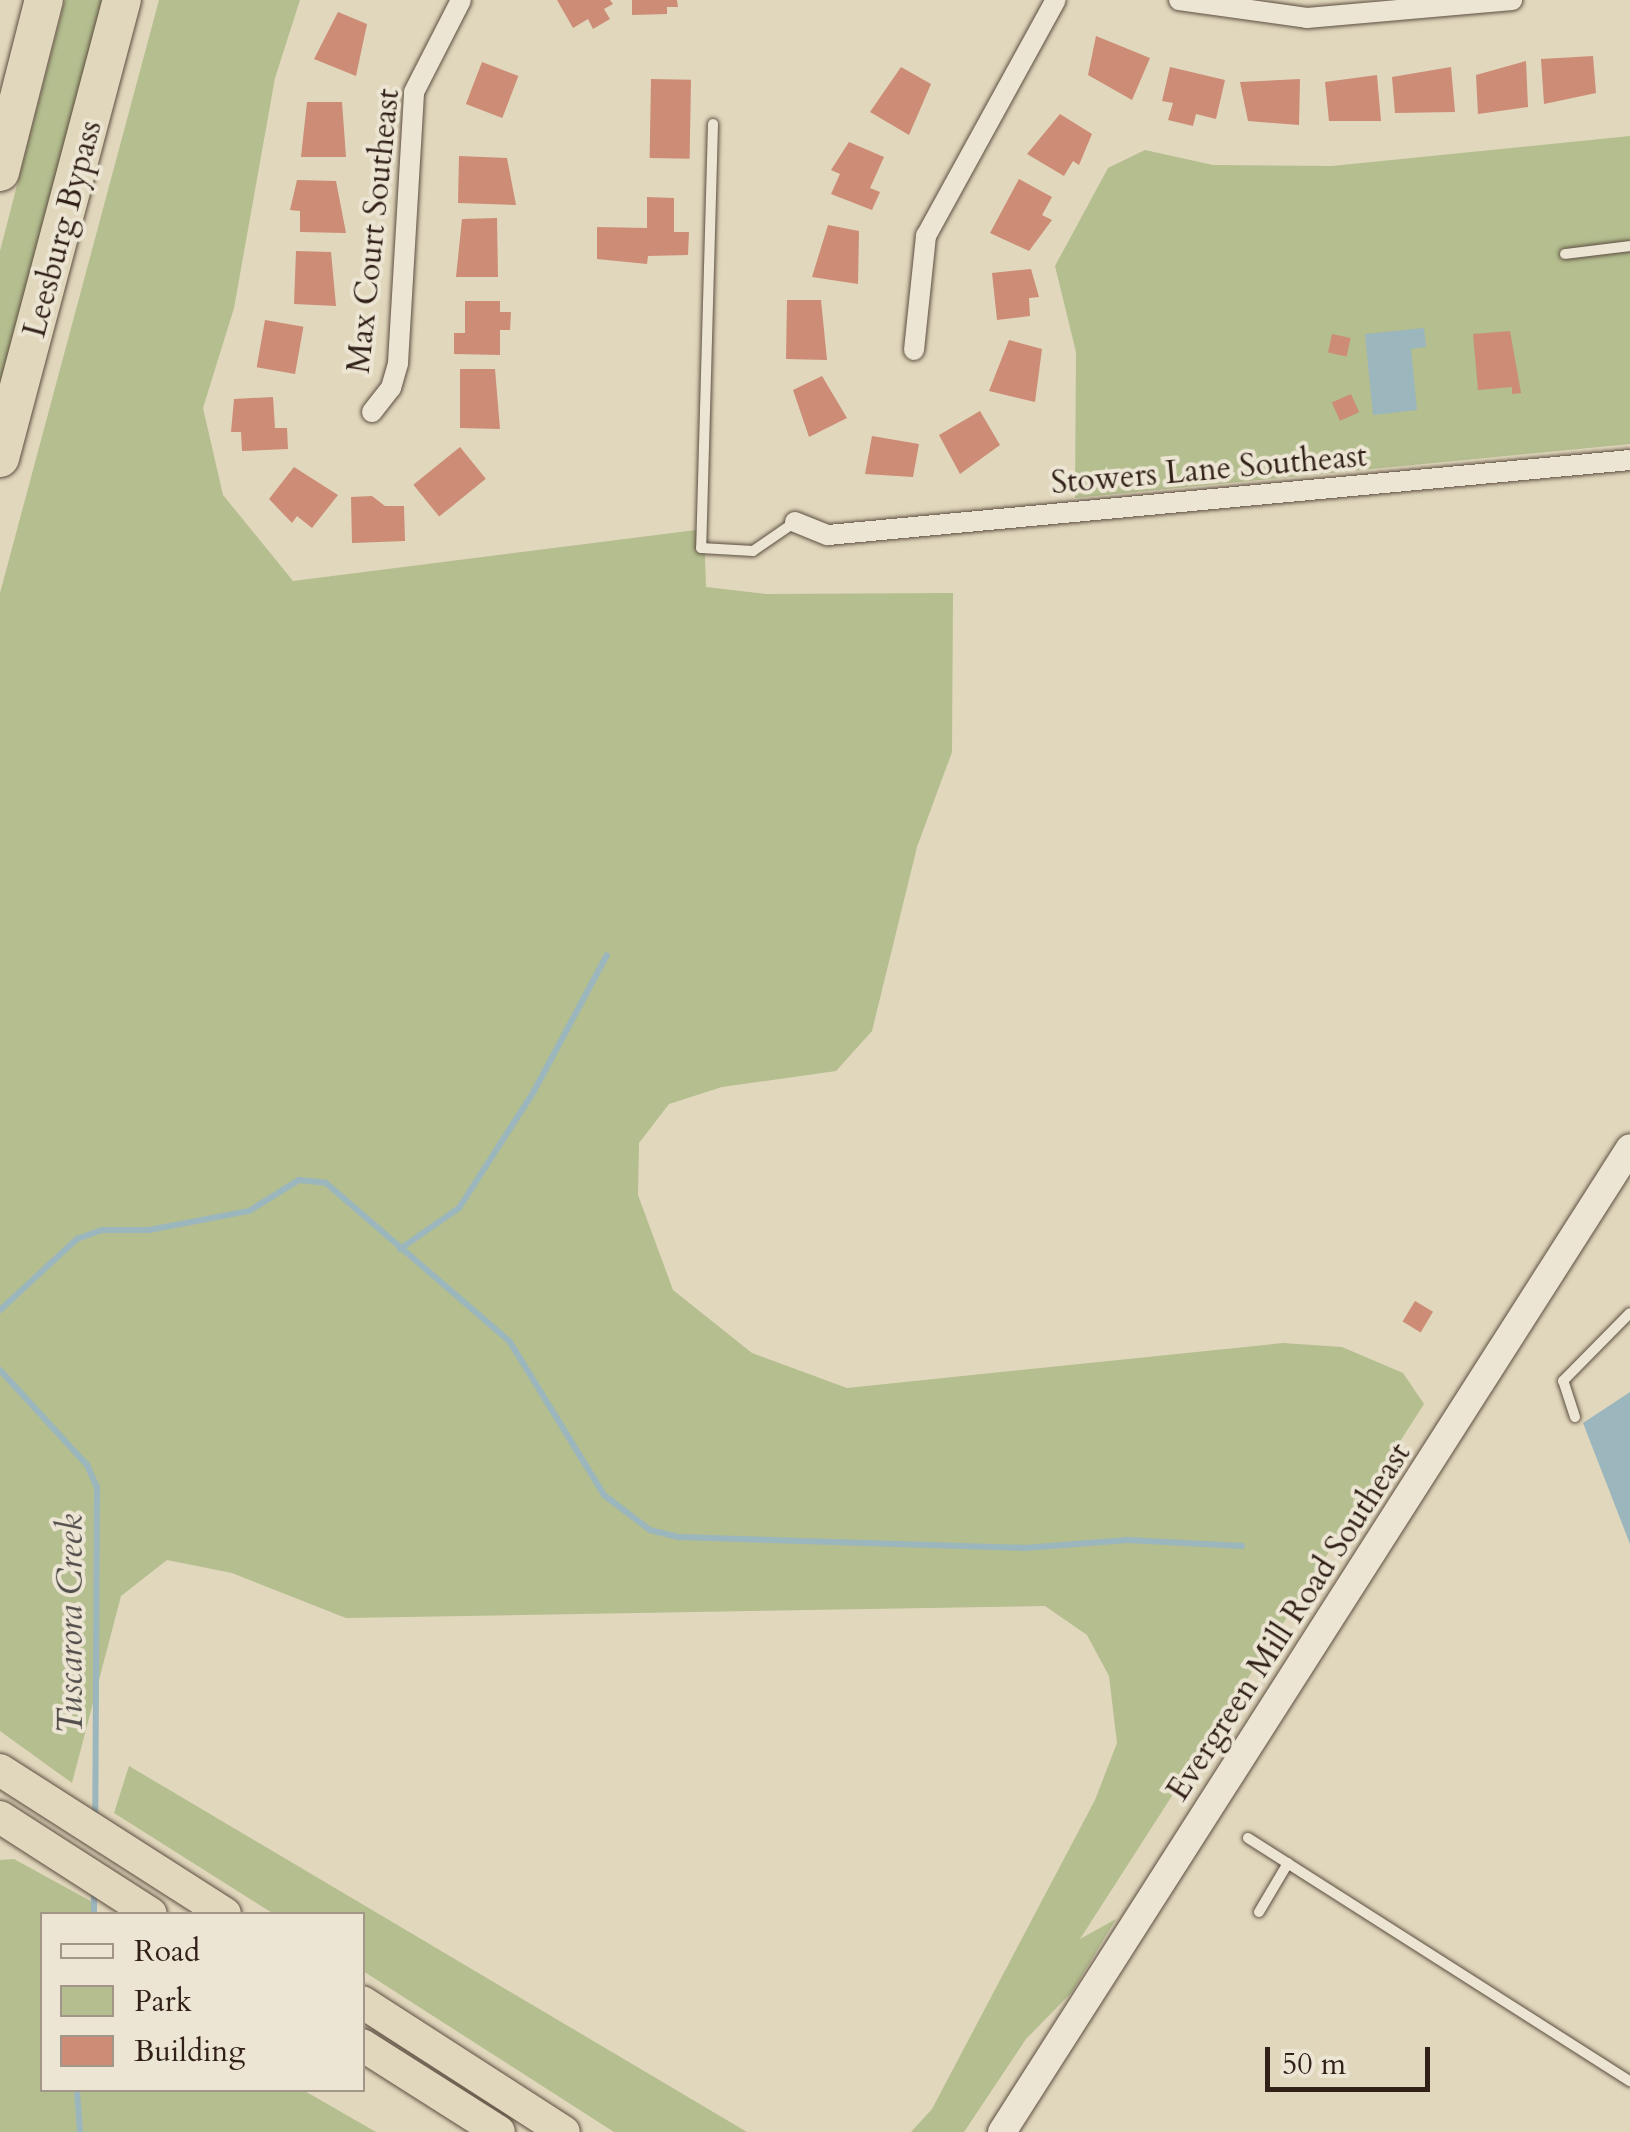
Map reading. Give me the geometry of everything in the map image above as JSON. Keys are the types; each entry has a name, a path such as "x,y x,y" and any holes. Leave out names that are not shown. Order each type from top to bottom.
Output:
{"highway":[{"path":"0,172 44,0"},
{"name":"Leesburg Bypass","path":"0,458 122,0"},
{"path":"0,1770 222,1912"},
{"path":"0,1817 148,1912"},
{"path":"0,1844 40,1843"},
{"path":"365,2004 564,2132"},
{"path":"365,2048 499,2132"}],"main road":[{"name":"Evergreen Mill Road Southeast","path":"1002,2132 1630,1148"}],"street":[{"name":"Max Court Southeast","path":"372,412 391,388 398,362 414,92 433,43 461,0"},
{"path":"914,350 926,236 1056,0"},
{"path":"1179,0 1307,18 1512,0"},
{"name":"Stowers Lane Southeast","path":"795,522 828,535 1630,460"}],"lane":[{"path":"714,124 701,548 753,551 795,522"},
{"path":"1565,254 1630,246"},
{"path":"1575,1417 1563,1381 1630,1314"},
{"path":"1248,1838 1630,2081"},
{"path":"1259,1912 1288,1863"}],"green space":[{"path":"65,0 103,0 0,391 0,251"},
{"path":"159,0 300,0 275,78 234,308 203,408 223,495 293,581 704,529 706,587 766,594 953,593 952,752 917,847 872,1031 836,1071 722,1087 669,1104 639,1143 638,1195 673,1290 752,1353 847,1388 1283,1343 1342,1347 1403,1373 1424,1404 1080,1939 1116,1919 1072,1992 1026,2039 964,2132 911,2132 932,2109 1095,1800 1117,1743 1109,1676 1087,1635 1045,1606 346,1618 232,1573 167,1560 121,1596 72,1783 0,1731 0,593"},
{"path":"1630,136 1630,444 1075,498 1076,352 1055,266 1108,168 1145,150 1213,165 1332,166"},
{"path":"129,1766 747,2132 614,2132 365,1972 365,1912 271,1912 114,1813"},
{"path":"14,1859 96,1904 95,1912 40,1912 40,2092 306,2092 376,2132 0,2132 0,1860"}],"water":[{"path":"1424,328 1426,347 1411,349 1417,410 1373,415 1365,334"},
{"path":"1630,1392 1630,1544 1583,1423"}],"building":[{"path":"557,0 610,0 613,4 604,9 610,19 593,29 588,19 573,28"},
{"path":"632,0 677,0 678,7 667,7 667,14 632,15"},
{"path":"338,12 367,24 356,76 314,59"},
{"path":"1096,36 1150,58 1132,100 1088,75"},
{"path":"1593,56 1596,93 1544,104 1541,59"},
{"path":"1526,61 1528,107 1478,114 1476,75"},
{"path":"482,62 518,76 502,118 466,104"},
{"path":"901,67 931,84 909,135 870,112"},
{"path":"1170,67 1225,80 1216,119 1196,114 1193,126 1168,120 1173,103 1162,101"},
{"path":"1451,67 1455,112 1395,113 1392,77"},
{"path":"1377,75 1381,121 1329,121 1325,82"},
{"path":"651,79 691,80 690,159 650,158"},
{"path":"1300,79 1299,125 1248,121 1240,82"},
{"path":"307,102 342,102 346,157 301,157"},
{"path":"1060,114 1092,134 1079,165 1073,161 1064,176 1027,154"},
{"path":"849,142 884,157 870,188 880,192 872,210 831,194 840,174 831,170"},
{"path":"459,156 507,158 516,205 458,203"},
{"path":"1019,179 1052,197 1042,215 1052,220 1029,251 990,233"},
{"path":"297,180 336,181 346,233 300,232 300,211 290,210"},
{"path":"647,197 674,198 674,232 689,232 688,255 648,256 647,264 597,259 597,227 647,228"},
{"path":"497,218 498,277 456,277 462,219"},
{"path":"828,225 859,231 858,284 812,277"},
{"path":"296,251 331,252 336,306 294,304"},
{"path":"1031,269 1039,297 1029,298 1030,316 997,320 992,273"},
{"path":"787,300 821,300 827,360 786,359"},
{"path":"465,301 500,301 500,312 511,312 510,330 500,330 500,355 454,354 454,333 465,333"},
{"path":"265,320 303,327 295,374 257,367"},
{"path":"1510,331 1521,393 1512,394 1512,387 1478,390 1473,334"},
{"path":"1332,334 1351,338 1347,357 1328,353"},
{"path":"1009,340 1042,349 1035,402 989,391"},
{"path":"460,369 495,369 500,429 460,428"},
{"path":"822,376 847,418 809,437 793,390"},
{"path":"1351,394 1359,412 1340,421 1332,403"},
{"path":"273,397 275,428 287,428 288,449 242,451 241,432 231,432 234,399"},
{"path":"980,411 1000,445 960,474 939,435"},
{"path":"872,436 919,444 913,477 865,474"},
{"path":"460,447 486,479 439,517 413,485"},
{"path":"294,467 338,495 312,528 297,516 292,523 269,499"},
{"path":"372,496 385,506 404,506 405,541 352,543 351,497"},
{"path":"1415,1301 1433,1312 1421,1332 1403,1322"}],"waterway":[{"path":"400,1249 459,1208 534,1091 607,955"},
{"path":"0,1310 77,1239 102,1230 149,1230 249,1211 299,1180 326,1183 510,1342 604,1495 650,1530 678,1537 1024,1548 1128,1540 1242,1546"},
{"name":"Tuscarora Creek","path":"0,1370 87,1465 97,1487 95,1818"},
{"name":"Tuscarora Creek","path":"94,1891 94,1912"},
{"name":"Tuscarora Creek","path":"77,2092 80,2132"}]}
